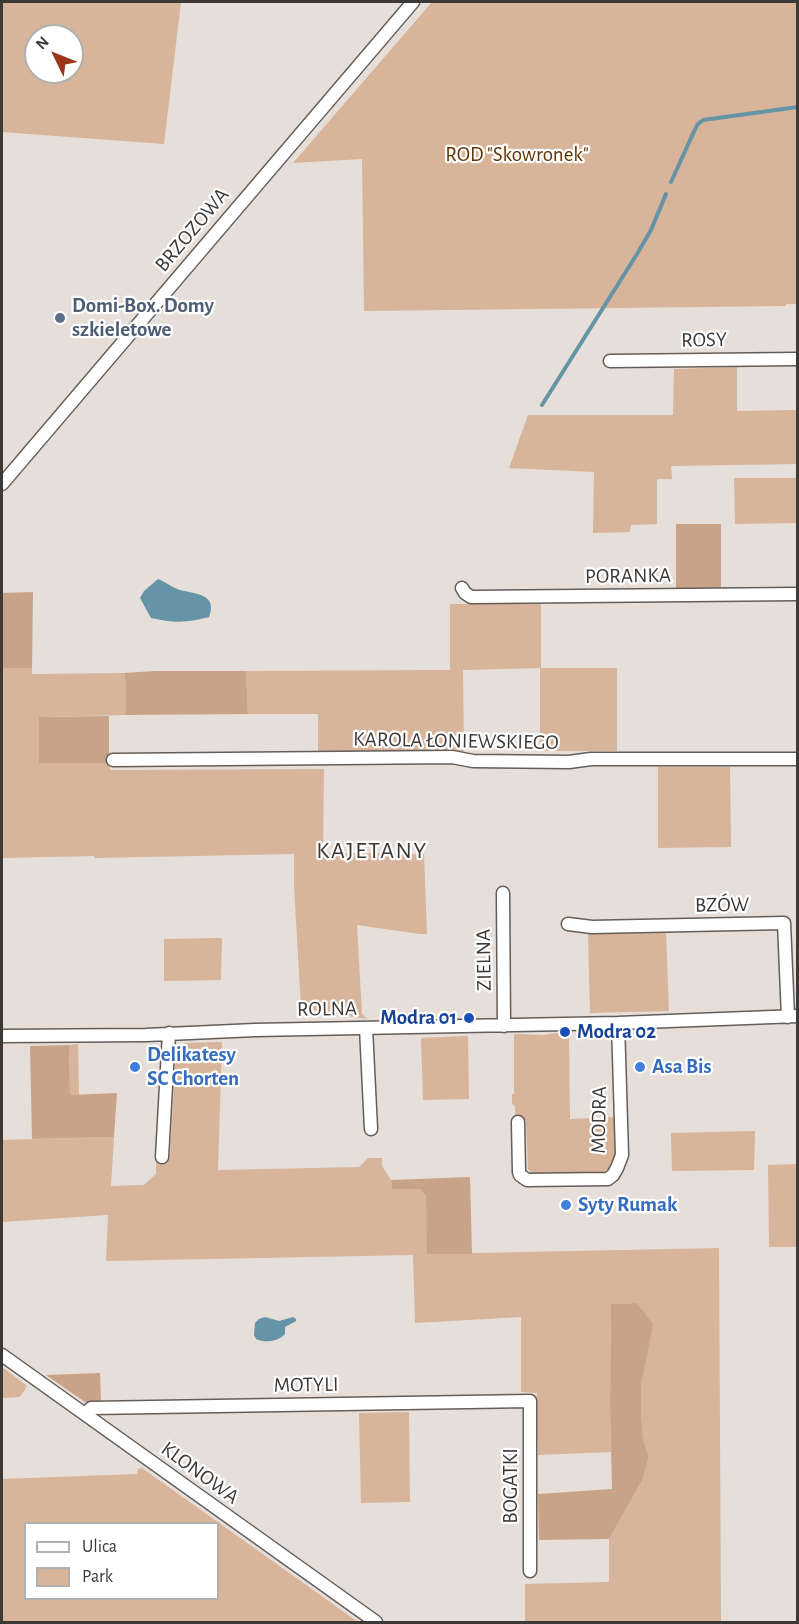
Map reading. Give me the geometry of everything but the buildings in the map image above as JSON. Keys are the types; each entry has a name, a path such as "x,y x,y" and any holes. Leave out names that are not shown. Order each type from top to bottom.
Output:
{"street":[{"name":"BRZOZOWA","path":"2,484 412,2"},
{"name":"ROSY","path":"610,361 798,359"},
{"name":"PORANKA","path":"462,588 471,597 798,594"},
{"name":"KAROLA ŁONIEWSKIEGO","path":"113,759 452,757 473,761 569,762 591,759 798,759"},
{"name":"ZIELNA","path":"503,893 504,1026"},
{"name":"BZÓW","path":"568,924 592,927 784,923 793,1016"},
{"name":"ROLNA","path":"2,1036 504,1026 793,1016"},
{"name":"MODRA","path":"518,1122 519,1172 527,1180 608,1179 613,1175 621,1155 618,1023"},
{"path":"366,1028 371,1129"},
{"path":"162,1157 169,1033"},
{"name":"KLONOWA","path":"2,1355 376,1623"},
{"name":"MOTYLI","path":"85,1414 91,1408 530,1401"},
{"name":"BOGATKI","path":"530,1401 530,1571"}],"green space":[{"path":"2,2 181,2 164,144 2,132"},
{"name":"ROD \"Skowronek\"","path":"432,2 797,2 797,304 786,304 786,306 364,311 362,159 293,163"},
{"path":"737,367 737,411 797,410 797,464 671,466 672,479 657,479 657,524 631,525 630,532 593,533 594,472 509,468 528,415 673,415 674,369"},
{"path":"734,478 797,478 797,523 735,524"},
{"path":"450,604 541,604 541,668 617,668 617,751 540,751 540,668 463,670 464,752 318,753 318,714 248,714 246,671 450,670"},
{"path":"2,668 32,668 32,674 125,673 126,715 39,717 109,763 110,770 324,769 323,853 424,854 427,934 357,925 362,1014 367,1019 301,1008 294,854 2,858"},
{"path":"658,767 730,767 731,847 658,848"},
{"path":"666,933 669,1011 590,1013 588,934"},
{"path":"222,938 221,980 164,981 164,939"},
{"path":"569,1033 570,1119 616,1117 617,1155 612,1167 600,1175 533,1175 528,1169 526,1120 515,1120 515,1106 512,1104 514,1034"},
{"path":"468,1036 469,1099 423,1100 421,1038"},
{"path":"222,1042 218,1170 359,1167 368,1158 382,1158 382,1166 391,1180 392,1189 420,1189 426,1196 428,1254 719,1248 721,1622 525,1622 525,1584 609,1582 609,1539 643,1479 649,1456 643,1439 641,1386 652,1324 637,1303 611,1304 611,1452 538,1455 537,1393 521,1392 521,1317 415,1323 413,1255 106,1261 108,1215 2,1222 2,1140 114,1137 111,1186 144,1185 156,1174 156,1157 170,1158 176,1051 185,1043"},
{"path":"78,1044 79,1095 70,1095 69,1045"},
{"path":"755,1131 754,1170 672,1171 671,1133"},
{"path":"797,1164 797,1247 769,1247 768,1165"},
{"path":"2,1367 27,1386 20,1397 2,1398"},
{"path":"409,1412 410,1502 361,1503 359,1413"},
{"path":"142,1468 218,1522 24,1522 24,1600 219,1600 219,1523 358,1622 2,1622 2,1479 137,1474 138,1469"}],"shaded area":[{"path":"676,524 721,524 721,589 676,589"},
{"path":"33,592 32,668 2,668 2,593"},
{"path":"246,671 248,714 126,715 125,673"},
{"path":"109,716 109,763 39,763 39,717"},
{"path":"69,1045 70,1095 117,1093 114,1137 32,1139 30,1046"},
{"path":"470,1177 472,1254 427,1254 426,1196 420,1189 392,1189 391,1180"},
{"path":"637,1303 653,1324 641,1386 643,1439 649,1456 643,1479 609,1539 539,1540 538,1494 612,1489 611,1304"},
{"path":"100,1373 101,1402 85,1402 46,1375"}],"water":[{"path":"158,579 177,589 204,596 211,604 209,617 180,622 151,618 140,598 144,591"},
{"path":"265,1317 279,1321 293,1317 296,1321 285,1327 285,1334 282,1337 263,1341 256,1339 254,1335 255,1323"}],"waterway":[{"path":"671,182 697,125 703,120 798,107"},
{"path":"542,405 637,254 651,230 666,194"}],"place":[{"name":"Domi-Box. Domy szkieletowe","path":"60,318"},
{"name":"Modra 01","path":"469,1018"},
{"name":"Modra 02","path":"565,1032"},
{"name":"Delikatesy SC Chorten","path":"135,1067"},
{"name":"Asa Bis","path":"640,1067"},
{"name":"Syty Rumak","path":"566,1205"}],"district":[{"name":"KAJETANY","path":"372,851"}]}
